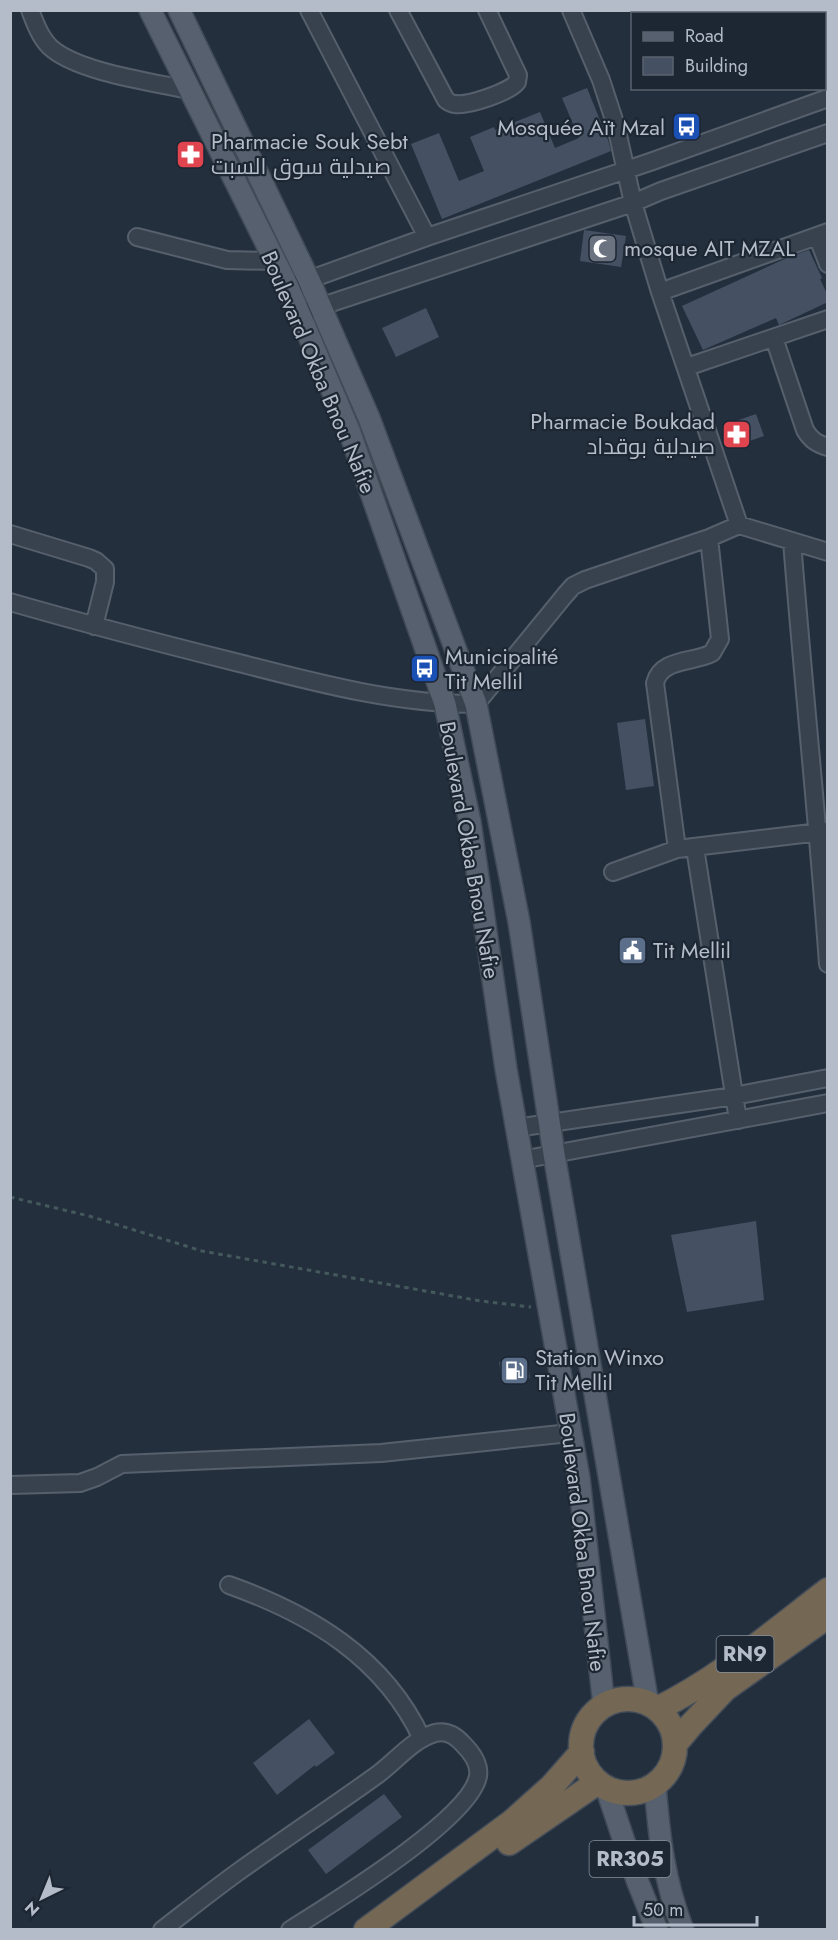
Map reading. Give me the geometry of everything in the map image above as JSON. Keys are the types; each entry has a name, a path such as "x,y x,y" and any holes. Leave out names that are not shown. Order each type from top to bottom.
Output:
{"highway":[{"name":"RN9","path":"652,1706 690,1692 828,1590"},
{"name":"RN9","path":"655,1785 670,1767 675,1744 725,1689 828,1616"},
{"path":"655,1785 639,1792 628,1793 602,1784 587,1769 582,1752 582,1738 586,1726 594,1714 604,1706 621,1700 639,1701 652,1706 672,1728 675,1744"},
{"path":"366,1929 513,1821 546,1792 582,1752"},
{"path":"393,1929 525,1831 602,1784"}],"main road":[{"name":"Boulevard Okba Bnou Nafie","path":"150,10 273,261 288,287 349,430 445,704 470,822 521,1160 579,1478 604,1706"},
{"name":"Boulevard Okba Bnou Nafie","path":"179,10 309,280 369,418 476,704 519,922 554,1154 652,1706"},
{"name":"RR305","path":"602,1784 657,1929"},
{"name":"RR305","path":"655,1785 658,1836 664,1869 672,1901 684,1929"}],"street":[{"path":"30,10 42,38 51,48 66,57 96,69 189,90"},
{"path":"309,10 427,237"},
{"path":"398,10 446,100 456,104 467,103 507,90 517,82 518,75 487,10"},
{"path":"571,10 601,80 616,126 633,203 660,292 739,525"},
{"path":"288,287 828,98"},
{"path":"298,314 633,203 828,133"},
{"path":"660,292 822,234 828,264"},
{"path":"137,237 227,260 273,261"},
{"path":"687,367 828,320"},
{"path":"774,338 805,430 814,442 828,447"},
{"path":"10,602 322,685 389,698 445,704 476,704 573,586 595,576 709,538 739,525 828,552"},
{"path":"10,534 89,558 105,569 105,582 94,626"},
{"path":"677,849 655,683 657,675 670,665 712,653 720,639 709,538"},
{"path":"792,541 803,681 823,832 828,964"},
{"path":"613,872 677,849 823,832"},
{"path":"695,848 738,1120"},
{"path":"516,1128 734,1096 828,1078"},
{"path":"521,1160 828,1103"},
{"path":"10,1485 80,1483 122,1464 381,1453 570,1433"},
{"path":"229,1585 268,1599 314,1623 350,1647 365,1659 394,1693 415,1723 422,1738"},
{"path":"162,1929 237,1872 378,1774 422,1738 438,1732 446,1732 463,1744 478,1766 474,1789 429,1836 340,1898 290,1929"}],"path":[{"path":"10,1197 89,1216 208,1252 481,1301 548,1309"}],"building":[{"path":"587,88 611,151 442,219 411,144 439,133 459,181 484,171 470,137 494,127 495,130 540,112 555,148 579,138 562,98"},
{"name":"mosque AIT MZAL","path":"584,230 626,236 621,267 580,261"},
{"path":"809,250 822,278 820,279 828,296 828,302 779,325 776,318 703,350 682,306"},
{"path":"426,308 439,337 396,357 382,328"},
{"path":"756,414 764,436 735,446 727,424"},
{"path":"645,719 654,786 626,790 617,723"},
{"path":"756,1221 764,1300 687,1312 671,1235"},
{"name":"Station Winxo Tit Mellil","path":"527,1358 530,1378 502,1382 499,1362"},
{"path":"309,1719 335,1753 316,1767 315,1765 277,1795 253,1763"},
{"path":"384,1794 402,1817 326,1874 308,1850"}],"place":[{"name":"Mosquée Aït Mzal","path":"686,127"},
{"name":"Pharmacie Souk Sebt صيدلية سوق السبت","path":"190,154"},
{"name":"mosque AIT MZAL","path":"603,248"},
{"name":"Pharmacie Boukdad صيدلية بوقداد","path":"736,434"},
{"name":"Municipalité Tit Mellil","path":"424,669"},
{"name":"Tit Mellil","path":"632,950"},
{"name":"Station Winxo Tit Mellil","path":"514,1370"}]}
